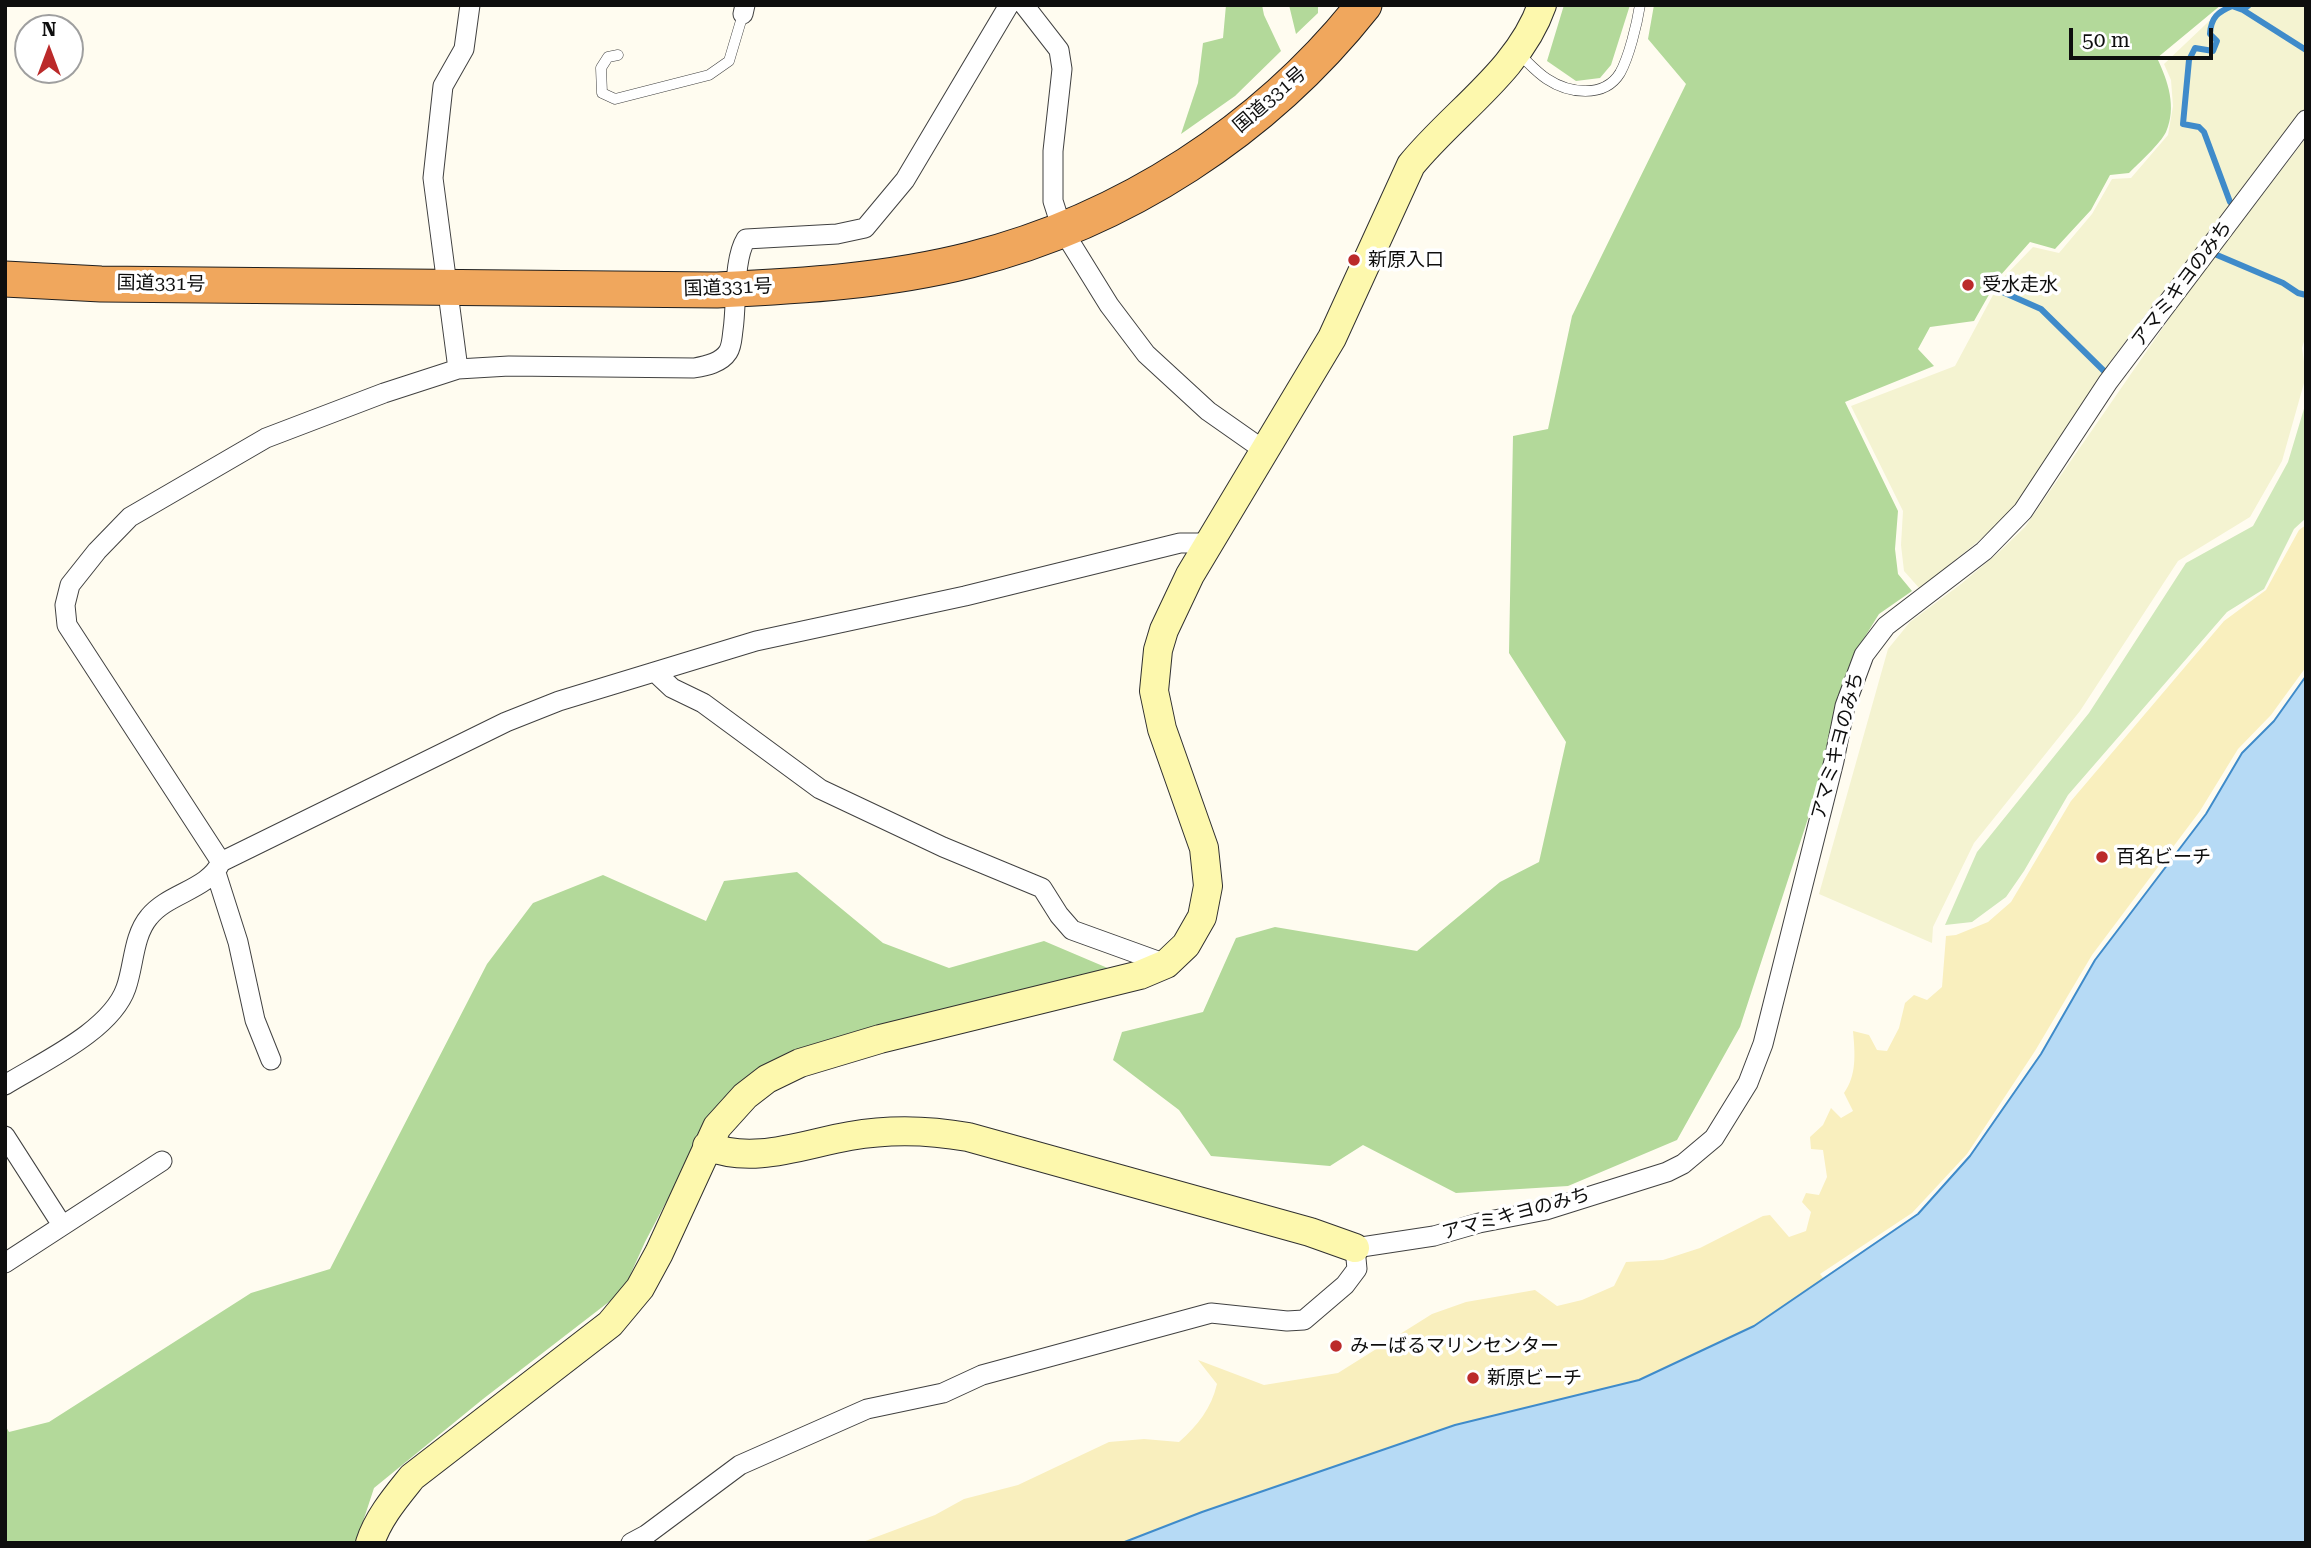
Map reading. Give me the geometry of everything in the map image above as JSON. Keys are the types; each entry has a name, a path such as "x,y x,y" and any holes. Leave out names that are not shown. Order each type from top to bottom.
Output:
{"highway":[{"name":"国道331号","path":"5,279 101,284 738,289 819,285 923,270 1003,250 1062,229 1148,191 1226,139 1292,85 1364,5"}],"street":[{"path":"458,369 449,288 434,196 434,156 443,86 464,49 470,5"},
{"path":"271,1060 255,1020 219,868 67,625 65,605 70,585 97,551 130,517 265,438 384,393 458,369 509,366 694,368 718,361 727,353 733,332 738,289 737,260 746,239 837,234 865,228 905,180 1009,5"},
{"path":"1024,5 1059,50 1062,69 1054,138 1053,201 1062,229 1109,305 1146,354 1209,411 1265,451"},
{"path":"370,1543 390,1505 412,1477 610,1324 640,1288 717,1127 745,1096 767,1079 800,1063 880,1039 1140,975 1166,964 1186,945 1202,917 1207,901 1208,869 1205,848 1161,729 1154,691 1158,650 1164,630 1190,575 1332,338 1411,164 1518,52 1542,5"},
{"name":"アマミキヨのみち","path":"1356,1248 1434,1236 1479,1223 1546,1210 1667,1172 1683,1164 1714,1138 1756,1066 1834,761 1845,706 1864,655 1886,626 1984,551 2024,511 2108,382 2306,120"},
{"path":"5,1085 62,1051 102,1022 116,1007 125,990 139,936 149,917 162,906 219,868 506,722 559,701 756,641 965,596 1180,543 1209,543"},
{"path":"656,673 673,688 703,704 820,789 943,847 1042,888 1072,930 1166,964"},
{"path":"631,1543 646,1535 740,1465 867,1409 943,1393 982,1375 1211,1313 1287,1321 1304,1320 1345,1285 1357,1269 1356,1248 1338,1240 968,1137 940,1132 882,1132 851,1135 779,1151 745,1155 722,1152 707,1146"},
{"path":"5,1136 62,1226"},
{"path":"5,1263 162,1161"}],"lane":[{"path":"1518,52 1546,79 1566,89 1582,92 1600,89 1612,83 1620,73 1640,5"},
{"path":"618,55 608,57 601,68 602,93 615,99 709,75 729,61 744,10"}],"green space":[{"path":"1226,5 1262,5 1281,51 1235,96 1181,134 1198,83 1203,43 1223,38"},
{"path":"1289,5 1318,5 1318,13 1296,34"},
{"path":"1564,5 1630,5 1611,65 1600,78 1576,81 1547,61"},
{"path":"1654,5 2221,5 2157,58 2168,85 2171,113 2166,132 2149,153 2129,173 2110,175 2091,210 2055,249 2030,242 1999,277 1974,321 1930,327 1918,349 1934,366 1845,402 1898,511 1895,549 1898,574 1912,591 1879,614 1858,648 1828,757 1740,1027 1677,1140 1568,1186 1456,1193 1363,1145 1330,1166 1211,1156 1179,1110 1113,1060 1122,1032 1203,1012 1236,938 1275,927 1417,951 1500,882 1539,862 1566,742 1509,653 1513,436 1548,429 1572,316 1686,84 1648,39"},
{"path":"2226,5 2306,5 2306,108 2115,355 2013,509 1920,589 1904,571 1901,545 1903,511 1851,406 1955,366 2001,280 2033,247 2059,253 2092,214 2112,179 2131,178 2168,135 2173,106 2171,80 2164,64"},
{"path":"2306,138 2306,335 2302,348 2306,376 2282,461 2250,517 2178,561 2080,711 1974,843 1933,927 1932,943 1819,894 1888,649 1910,622 1961,584 2025,527 2189,290"},
{"path":"2306,402 2306,518 2294,529 2264,589 2227,612 2068,795 2006,897 1972,922 1945,925 1977,852 2089,713 2186,563 2253,526 2288,462"},
{"path":"797,872 883,943 949,968 1044,941 1117,972 977,1005 715,1109 645,1242 623,1291 483,1399 374,1488 356,1543 5,1543 5,1425 9,1432 49,1422 251,1293 330,1269 487,964 533,903 603,875 706,921 724,881"}],"sand":[{"path":"2306,525 2306,667 2271,715 2238,749 2200,811 2092,955 2035,1051 1967,1154 1912,1213 1820,1274 1824,1279 1754,1326 1639,1380 1455,1425 1202,1512 1122,1543 860,1543 935,1515 964,1499 1018,1485 1109,1442 1144,1439 1179,1442 1203,1416 1217,1384 1198,1360 1264,1385 1338,1373 1432,1314 1466,1302 1535,1290 1557,1306 1582,1300 1614,1286 1626,1262 1663,1260 1700,1248 1763,1216 1770,1215 1789,1237 1806,1231 1811,1212 1802,1202 1806,1193 1819,1195 1827,1177 1823,1150 1811,1149 1810,1137 1823,1125 1831,1108 1841,1118 1853,1111 1844,1093 1853,1071 1853,1031 1869,1035 1877,1050 1887,1051 1899,1028 1905,1003 1914,995 1927,1000 1942,987 1946,936 1956,935 1988,922 2011,902 2071,801 2224,621 2266,590 2299,530"}],"water":[{"path":"2306,676 2306,1543 1122,1543 1202,1512 1455,1425 1639,1380 1754,1326 1918,1214 1970,1156 2041,1054 2095,960 2206,814 2242,753 2274,721"}],"waterway":[{"path":"2230,202 2204,132 2199,127 2183,124 2189,60 2195,48 2213,51 2217,41 2210,34 2214,19 2219,13 2232,6 2243,10 2249,5"},
{"path":"2243,10 2306,50"},
{"path":"2217,255 2306,295"},
{"path":"1998,290 2041,309 2104,371"}],"place":[{"name":"新原入口","path":"1354,260"},
{"name":"受水走水","path":"1968,285"},
{"name":"百名ビーチ","path":"2102,857"},
{"name":"みーばるマリンセンター","path":"1336,1346"},
{"name":"新原ビーチ","path":"1473,1378"}]}
